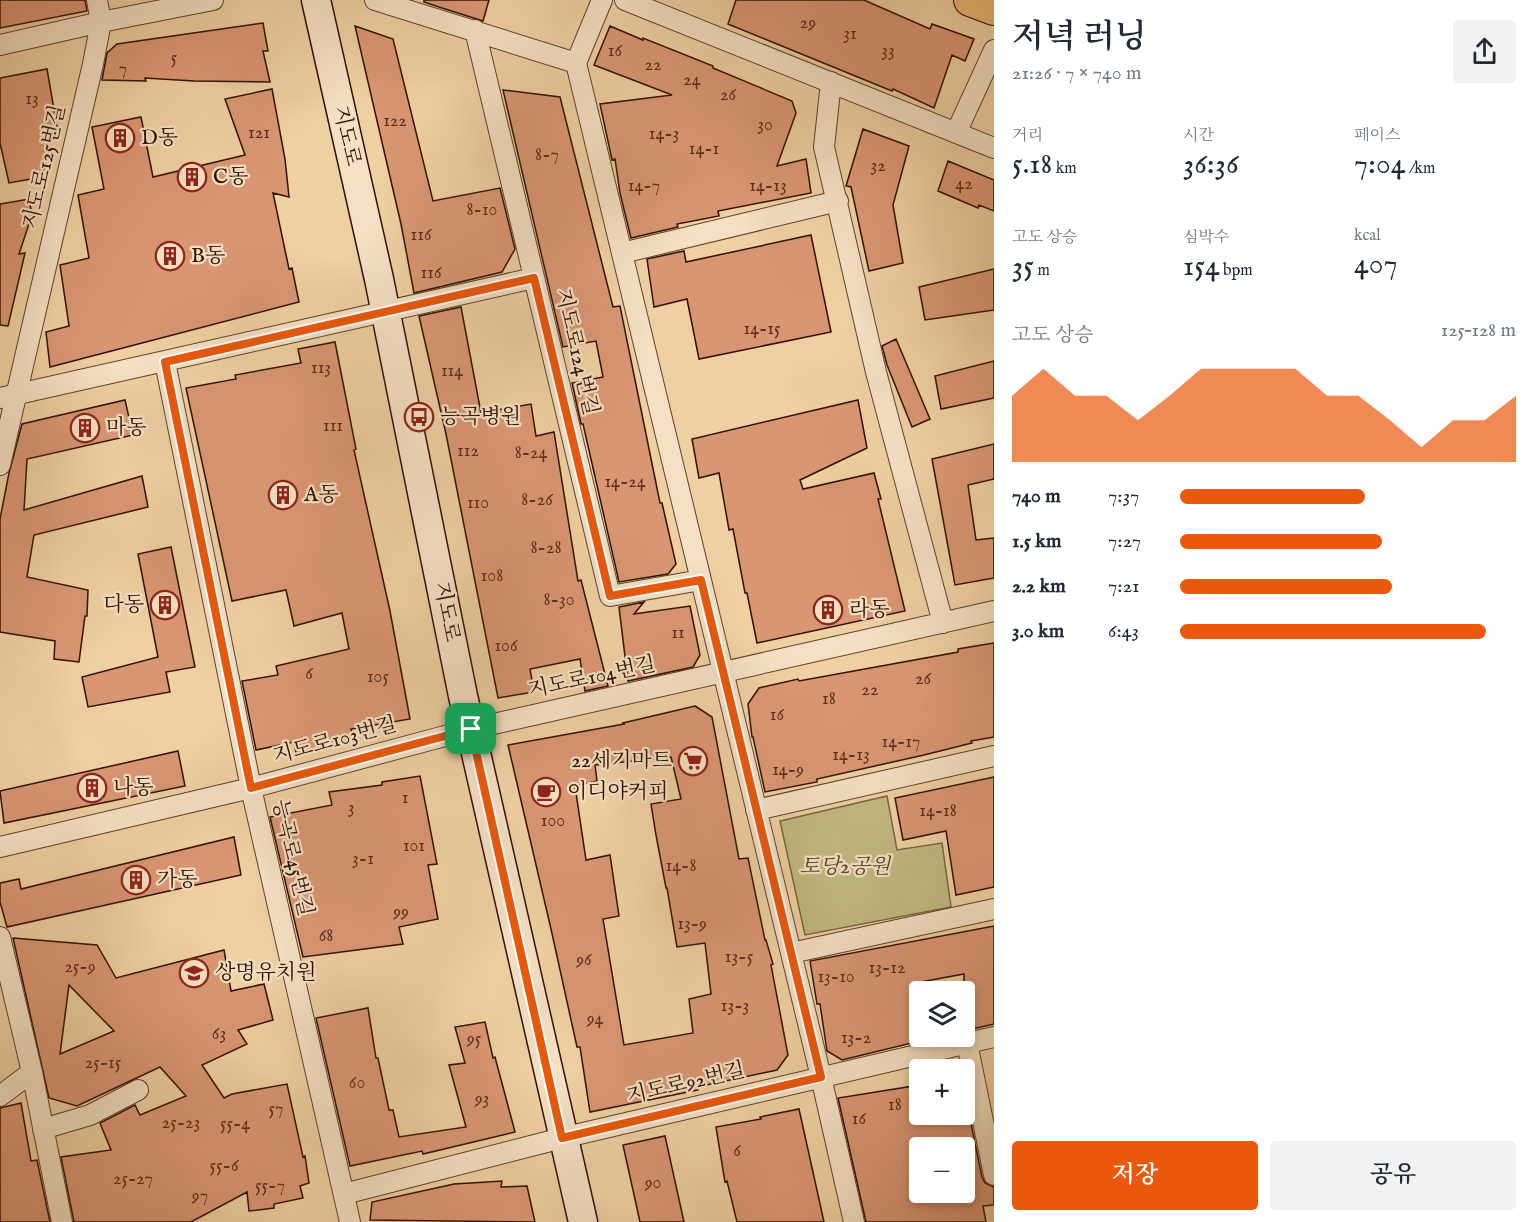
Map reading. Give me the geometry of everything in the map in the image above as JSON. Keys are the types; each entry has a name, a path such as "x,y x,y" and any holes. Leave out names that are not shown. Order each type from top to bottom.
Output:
{"main road":[{"name":"지도로","path":"316,0 385,310 471,729 562,1138 583,1222"},
{"path":"970,0 994,9"}],"street":[{"path":"97,0 101,21"},
{"path":"0,45 101,21 213,0"},
{"path":"375,0 576,63"},
{"path":"602,0 576,63 854,1222"},
{"path":"625,0 994,148"},
{"name":"지도로125번길","path":"0,465 9,396 90,75 101,21"},
{"name":"지도로124번길","path":"475,30 610,596 701,580"},
{"path":"956,133 994,50"},
{"path":"831,82 824,147 876,372 943,623"},
{"path":"622,253 838,201"},
{"path":"9,396 534,278"},
{"name":"능곡로45번길","path":"165,362 251,788 350,1222"},
{"name":"지도로104번길","path":"471,729 994,612"},
{"name":"지도로103번길","path":"0,847 251,788 471,729"},
{"path":"756,810 994,756"},
{"path":"791,953 994,909"},
{"path":"0,937 32,1072 62,1222"},
{"name":"지도로92번길","path":"975,1041 994,1037"},
{"name":"지도로92번길","path":"344,1194 562,1138 950,1047"},
{"path":"968,1047 994,1175"},
{"path":"0,1096 32,1072"},
{"path":"43,1129 90,1115 138,1090"}],"green space":[{"name":"토당2공원","path":"887,796 897,850 942,843 951,907 805,935 780,821"}],"building":[{"path":"0,0 85,0 87,11 0,28"},
{"path":"424,0 489,0 483,21 424,2"},
{"path":"736,0 864,0 930,29 932,24 974,39 965,61 952,55 934,108 893,89 892,91 728,24"},
{"path":"263,23 268,51 263,51 270,82 145,78 146,81 102,80 107,53 117,44"},
{"path":"355,26 393,39 433,201 500,188 515,249 502,272 414,293 401,224"},
{"path":"610,26 713,66 713,68 792,101 796,113 777,166 806,159 811,193 718,211 719,216 677,224 678,227 631,238 620,193 615,159 612,160 600,104 672,95 594,65"},
{"path":"47,69 57,127 54,137 51,137 42,177 9,183 0,143 0,78"},
{"path":"272,89 285,159 289,197 273,193 289,269 292,268 299,302 50,367 46,332 69,326 60,265 89,258 78,195 104,189 92,127 141,117 153,177 245,155 225,99"},
{"path":"503,90 560,97 613,307 620,306 660,503 662,503 676,564 668,574 619,582 572,383 603,377 596,341 563,347"},
{"path":"863,129 909,146 893,205 903,263 869,271 851,187 846,186"},
{"path":"948,161 994,180 994,211 979,205 978,208 938,191"},
{"path":"29,199 32,215 19,254 25,253 8,326 0,325 0,204"},
{"path":"811,235 831,332 699,359 687,299 654,307 647,259 684,251 686,262"},
{"path":"994,269 994,310 925,320 919,287"},
{"path":"461,307 481,413 531,404 536,436 554,432 578,581 581,580 608,686 585,691 580,659 530,669 534,692 498,698 446,434 419,316"},
{"path":"896,339 930,419 912,427 887,365 882,346"},
{"path":"335,342 356,449 354,450 390,611 410,719 351,729 354,740 322,746 323,748 296,753 294,742 256,750 242,681 278,675 276,666 349,649 342,613 294,626 286,590 232,601 186,388 236,379 235,375 301,363 298,349"},
{"path":"994,361 994,398 941,409 935,376"},
{"path":"125,400 133,435 27,459 24,510 142,476 148,507 34,535 27,577 88,590 87,616 85,616 79,662 54,659 55,641 0,632 0,519 22,424"},
{"path":"858,400 867,448 800,480 803,489 874,473 905,611 757,643 733,529 729,530 719,473 699,478 692,439"},
{"path":"994,444 994,479 968,485 976,540 994,538 994,578 955,585 932,459"},
{"name":"다동","path":"171,547 195,667 166,672 170,692 88,707 82,677 158,657 138,554"},
{"path":"644,602 634,614 690,606 700,655 693,667 628,681 619,607"},
{"path":"994,643 994,737 817,779 817,782 765,792 752,737 748,704 759,688 798,679 799,681 958,652 958,649"},
{"path":"695,706 712,717 739,859 748,858 765,940 773,964 771,965 788,1055 777,1070 697,1087 698,1090 590,1112 580,1047 577,1047 508,745 623,723","holes":["671,757 681,799 651,804 677,947 705,943 711,994 689,999 693,1033 624,1045 603,919 619,916 610,855 586,860 575,786 597,781 595,765"]},
{"name":"나동","path":"178,751 185,786 4,823 0,791"},
{"path":"420,776 437,864 428,865 438,919 399,927 403,944 303,957 270,817 332,805 329,792 382,785 382,782"},
{"path":"994,777 994,887 956,895 946,831 903,840 895,798"},
{"name":"가동","path":"234,837 241,875 7,927 0,902 0,883 19,879 21,889"},
{"path":"994,926 994,1024 975,1028 975,981 964,981 964,974 926,981 909,981 909,1044 842,1060 827,1051 820,1004 817,1004 810,961"},
{"path":"13,938 97,945 116,978 224,950 231,991 264,984 273,1020 238,1030 247,1044 202,1065 224,1098 232,1094 287,1084 303,1157 305,1156 309,1183 300,1186 303,1198 274,1204 274,1208 249,1211 247,1192 191,1222 74,1222 61,1157 111,1150 100,1123 135,1105 140,1115 186,1096 160,1067 77,1106 49,1098","holes":["69,985 114,1031 60,1054"]},
{"path":"368,1008 376,1058 378,1058 389,1110 393,1110 399,1137 466,1127 449,1065 465,1063 455,1027 485,1022 515,1132 423,1154 422,1151 350,1166 316,1018"},
{"path":"909,1087 909,1125 971,1125 974,1137 909,1137 909,1203 975,1203 975,1143 982,1177 985,1183 994,1187 994,1205 983,1206 986,1222 866,1222 838,1098"},
{"path":"21,1103 31,1161 37,1160 50,1222 0,1222 0,1108"},
{"path":"799,1109 824,1222 737,1222 727,1181 725,1182 716,1127"},
{"path":"665,1136 684,1222 640,1222 623,1145"},
{"path":"502,1181 501,1187 527,1186 535,1222 370,1220 372,1202 454,1184"}],"place":[{"name":"D동","path":"120,138"},
{"name":"C동","path":"192,177"},
{"name":"B동","path":"170,256"},
{"name":"능곡병원","path":"419,417"},
{"name":"마동","path":"85,428"},
{"name":"A동","path":"283,495"},
{"name":"다동","path":"165,605"},
{"name":"라동","path":"828,610"},
{"name":"22세기마트","path":"693,761"},
{"name":"나동","path":"92,788"},
{"name":"이디야커피","path":"546,792"},
{"name":"가동","path":"136,880"},
{"name":"상명유치원","path":"194,973"}],"route":[{"path":"534,278 610,596 701,580 821,1077 562,1138 471,729 251,788 165,362 385,310 534,278"}]}
